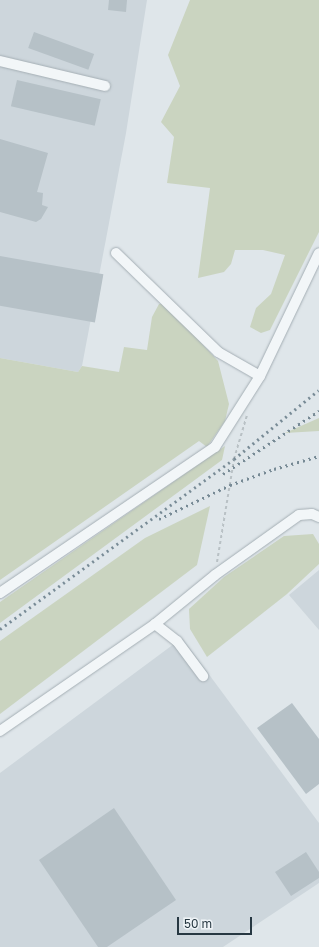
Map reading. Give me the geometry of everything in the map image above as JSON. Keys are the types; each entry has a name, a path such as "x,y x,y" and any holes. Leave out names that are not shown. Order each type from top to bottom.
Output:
{"lane":[{"path":"0,61 104,86"},
{"path":"116,253 218,352 260,376"},
{"path":"0,594 215,447 260,376 319,254"},
{"path":"0,731 156,624 215,575 299,515 312,514 319,517"},
{"path":"156,624 177,641 203,676"}],"path":[{"path":"215,575 234,459 248,414"}],"shaded area":[{"path":"0,0 147,0 126,133 82,366 78,372 0,358"},
{"path":"319,570 319,630 289,595"},
{"path":"182,638 319,823 319,883 223,947 0,947 0,773"}],"green space":[{"path":"190,0 319,0 319,232 270,330 261,333 250,327 256,308 271,294 285,255 263,250 235,250 231,264 224,272 198,278 210,188 167,183 174,137 161,122 180,86 168,55"},
{"path":"159,304 165,304 218,361 229,404 225,421 207,447 199,441 0,580 0,358 78,372 82,366 119,372 124,347 147,350 152,317"},
{"path":"319,418 319,431 285,433"},
{"path":"225,446 222,460 0,623 0,602"},
{"path":"210,506 197,565 0,714 0,641 145,538"},
{"path":"313,534 319,544 319,564 287,594 207,657 190,629 189,609 224,577 284,536"}],"building":[{"path":"109,0 127,0 126,12 108,10"},
{"path":"34,32 94,54 88,70 28,48"},
{"path":"17,80 101,99 95,126 11,106"},
{"path":"0,139 48,153 37,192 43,193 42,205 48,207 41,219 36,222 0,212"},
{"path":"0,256 103,274 95,322 0,306"},
{"path":"292,703 319,739 319,784 306,794 257,728"},
{"path":"114,808 176,900 107,947 98,947 39,860"},
{"path":"306,852 319,872 319,878 291,896 275,872"}],"railway":[{"path":"0,629 234,459 319,390"},
{"path":"223,474 319,411"},
{"path":"159,519 230,485 274,469 319,456"}]}
